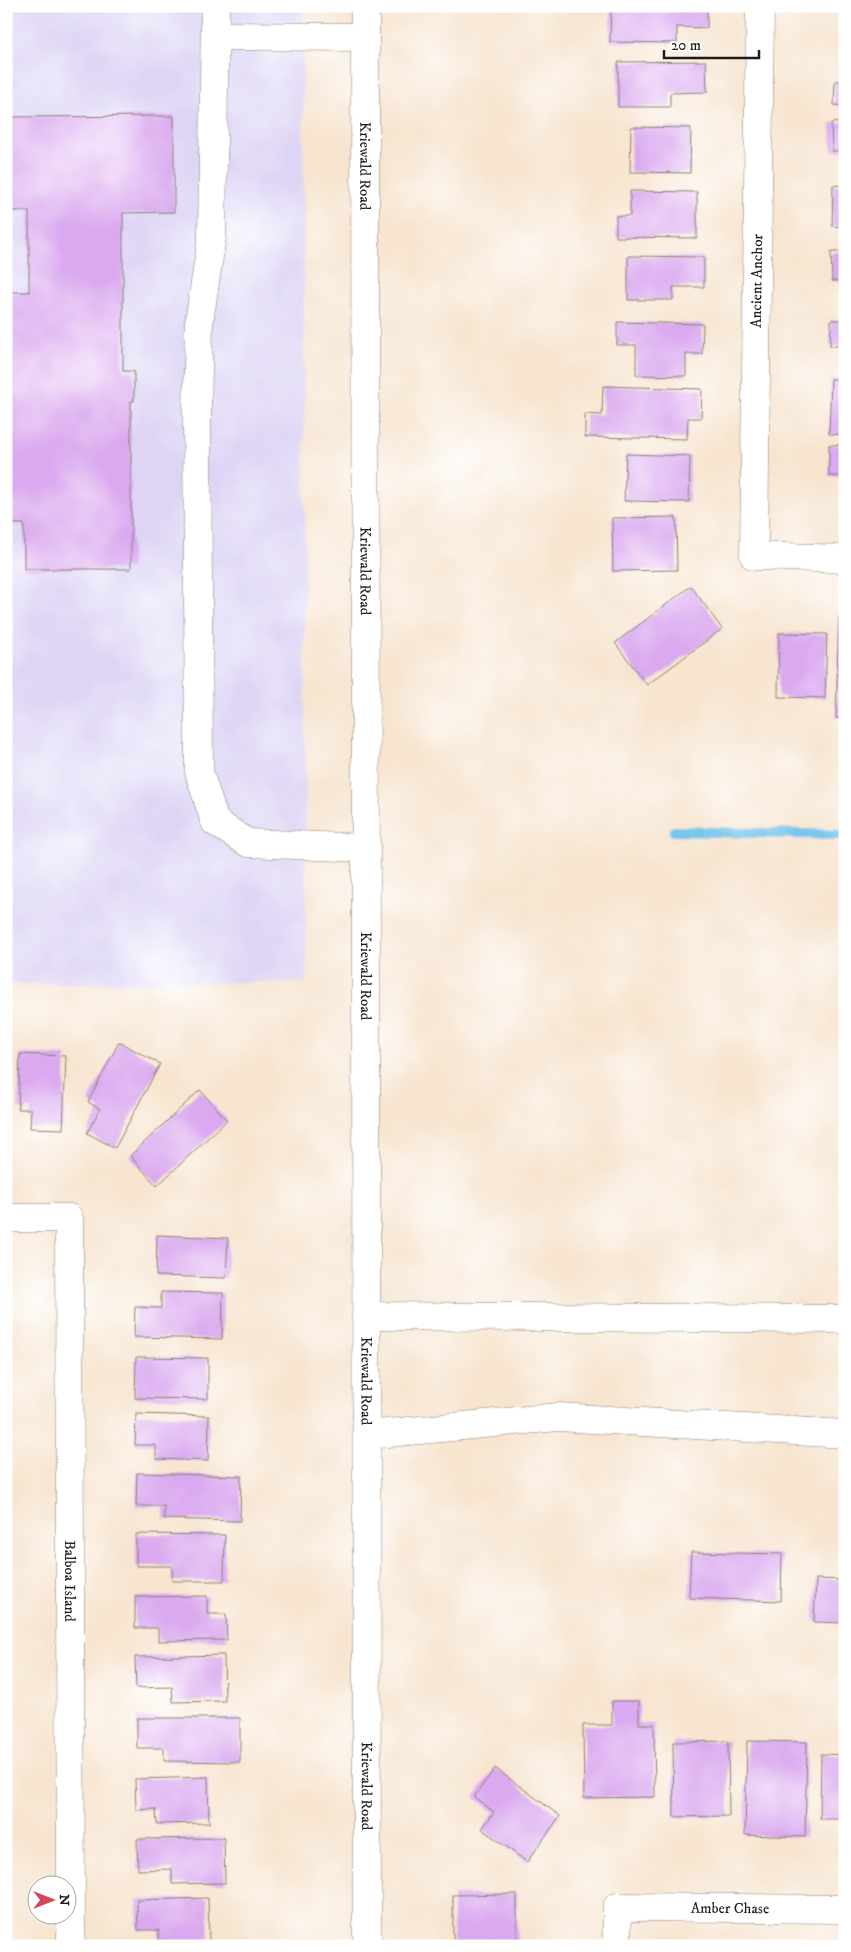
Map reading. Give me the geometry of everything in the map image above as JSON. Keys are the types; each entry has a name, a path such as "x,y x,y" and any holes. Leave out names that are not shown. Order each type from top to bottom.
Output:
{"street":[{"path":"215,6 212,237 200,322 197,412 199,772 215,822 248,843 366,848"},
{"name":"Kriewald Road","path":"365,6 367,1946"},
{"name":"Ancient Anchor","path":"760,6 754,556 845,559"},
{"path":"215,36 365,37"},
{"name":"Balboa Island","path":"6,1218 69,1218 71,1946"},
{"path":"366,1316 845,1319"},
{"path":"367,1435 558,1417 845,1434"},
{"name":"Amber Chase","path":"617,1946 617,1907 845,1910"}],"shaded area":[{"path":"6,6 303,6 306,982 6,984"}],"building":[{"path":"611,6 707,6 707,28 677,27 677,43 610,42"},
{"path":"706,61 707,92 670,93 670,107 618,107 618,62"},
{"path":"835,81 845,81 845,106 834,105"},
{"path":"174,116 174,212 123,213 123,371 134,371 134,401 131,401 131,569 24,569 24,524 6,524 6,292 29,292 29,211 6,211 6,117"},
{"path":"845,122 845,151 832,151 831,123"},
{"path":"631,127 691,128 690,173 630,172"},
{"path":"833,185 845,186 845,227 832,226"},
{"path":"630,191 697,192 697,238 616,237 616,216 630,216"},
{"path":"831,252 845,252 845,281 832,281"},
{"path":"628,256 704,257 704,287 673,287 673,300 628,300"},
{"path":"831,320 845,320 845,346 830,346"},
{"path":"617,322 703,324 702,354 686,354 686,376 636,375 636,345 617,345"},
{"path":"831,379 845,379 845,435 829,434"},
{"path":"603,386 702,389 701,418 688,418 687,439 585,437 585,414 602,415"},
{"path":"829,445 845,445 845,476 829,476"},
{"path":"626,454 690,456 689,502 624,501"},
{"path":"676,517 677,570 613,571 612,518"},
{"path":"691,586 722,629 647,685 615,643"},
{"path":"839,617 845,617 845,718 836,718"},
{"path":"779,633 827,634 825,698 778,697"},
{"path":"119,1042 160,1064 115,1148 87,1133 100,1109 88,1102"},
{"path":"20,1054 66,1056 63,1129 30,1128 31,1109 18,1109"},
{"path":"200,1090 227,1120 157,1186 130,1156"},
{"path":"157,1235 228,1238 226,1278 156,1276"},
{"path":"6,1285 9,1285 8,1318 6,1318"},
{"path":"161,1292 223,1293 222,1339 134,1337 135,1307 161,1308"},
{"path":"136,1357 208,1358 208,1399 135,1398"},
{"path":"136,1414 209,1416 208,1461 156,1459 156,1445 135,1445"},
{"path":"6,1457 8,1457 8,1486 6,1486"},
{"path":"137,1473 241,1476 240,1521 164,1519 164,1506 136,1506"},
{"path":"136,1534 225,1535 224,1581 172,1581 172,1566 136,1566"},
{"path":"691,1552 782,1554 781,1601 689,1598"},
{"path":"816,1579 845,1580 845,1623 814,1622"},
{"path":"207,1596 207,1614 226,1614 227,1640 158,1641 158,1628 135,1628 135,1597"},
{"path":"224,1655 225,1701 173,1702 172,1687 136,1688 135,1657"},
{"path":"612,1701 639,1701 639,1724 654,1724 655,1797 584,1798 583,1725 612,1725"},
{"path":"137,1718 240,1718 240,1762 164,1761 164,1748 137,1748"},
{"path":"728,1741 729,1816 674,1817 673,1742"},
{"path":"747,1741 807,1742 805,1837 745,1835"},
{"path":"821,1754 845,1755 845,1819 820,1819"},
{"path":"495,1768 560,1816 527,1862 482,1829 494,1812 474,1797"},
{"path":"208,1777 209,1823 157,1824 156,1809 136,1810 135,1779"},
{"path":"6,1825 8,1825 9,1855 6,1855"},
{"path":"224,1838 225,1883 172,1884 172,1869 138,1870 137,1839"},
{"path":"517,1894 517,1946 453,1946 453,1895"},
{"path":"208,1898 209,1945 159,1945 159,1930 138,1930 137,1900"}],"waterway":[{"path":"674,831 845,835"}]}
